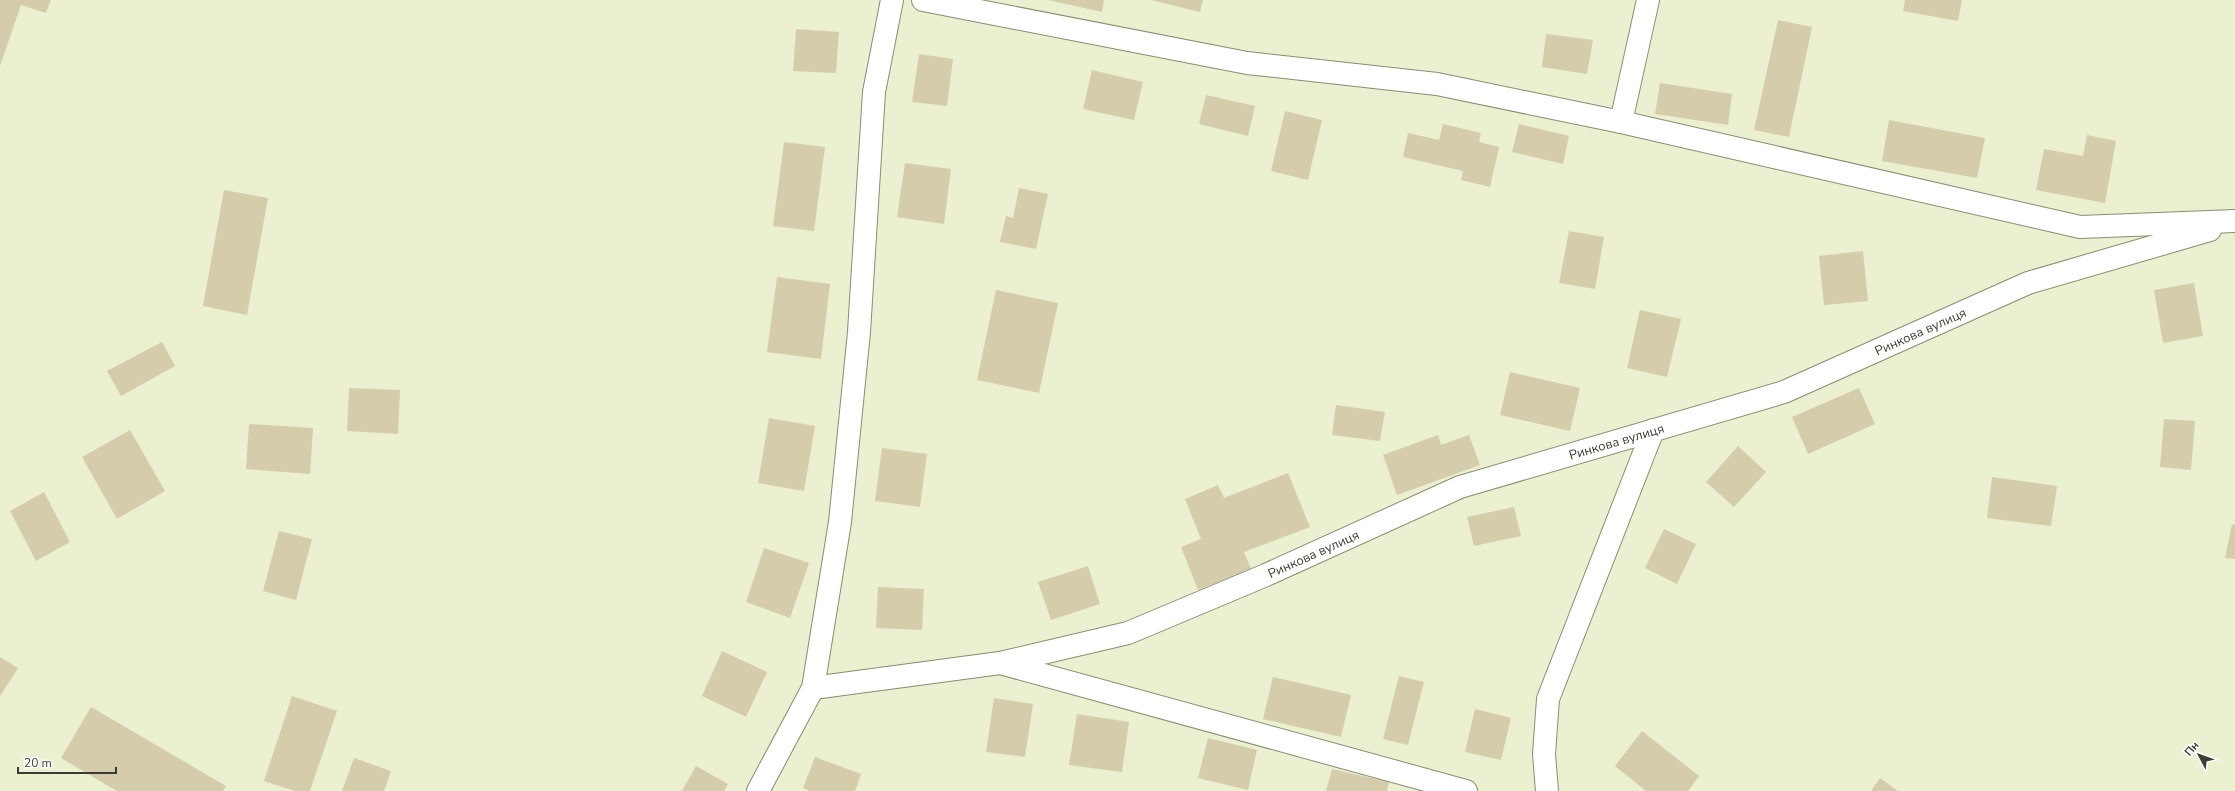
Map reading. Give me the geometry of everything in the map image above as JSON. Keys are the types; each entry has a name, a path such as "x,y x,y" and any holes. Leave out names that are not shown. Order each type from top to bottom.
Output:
{"street":[{"path":"758,791 813,688 840,522 859,332 874,92 892,0"},
{"path":"923,0 1247,63 1437,84 1621,122 2080,227 2235,222"},
{"path":"1621,122 1648,0"},
{"name":"Ринкова вулиця","path":"813,688 1000,663 1128,633 1266,575 1460,487 1784,392 2028,283 2235,222"},
{"path":"1547,791 1544,754 1548,698 1653,430"},
{"path":"1000,663 1466,791"}],"building":[{"path":"0,0 51,0 46,13 21,5 0,66"},
{"path":"1048,0 1104,0 1102,12"},
{"path":"1151,0 1203,0 1200,12"},
{"path":"1905,0 1962,0 1958,21 1903,11"},
{"path":"1778,20 1812,27 1789,137 1754,130"},
{"path":"796,29 839,32 836,73 793,71"},
{"path":"1546,34 1593,40 1587,74 1542,67"},
{"path":"919,54 953,59 947,106 912,102"},
{"path":"1092,70 1143,82 1134,120 1083,109"},
{"path":"1660,83 1732,94 1728,125 1655,114"},
{"path":"1206,95 1255,106 1248,136 1199,124"},
{"path":"1285,111 1322,120 1308,180 1271,171"},
{"path":"1889,120 1985,138 1977,178 1882,161"},
{"path":"1443,124 1481,133 1479,142 1499,147 1490,187 1461,180 1463,171 1403,157 1408,133 1439,140"},
{"path":"1519,124 1569,136 1563,164 1512,152"},
{"path":"2087,135 2116,141 2105,203 2036,190 2044,149 2083,156"},
{"path":"784,142 825,147 814,231 773,226"},
{"path":"905,163 951,169 944,224 897,217"},
{"path":"1019,188 1048,194 1036,249 1000,242 1006,216 1013,218"},
{"path":"224,190 268,198 247,315 203,306"},
{"path":"1569,231 1604,237 1595,289 1559,283"},
{"path":"1863,251 1868,301 1824,305 1819,256"},
{"path":"777,277 830,284 821,359 767,352"},
{"path":"2194,283 2203,336 2163,343 2154,290"},
{"path":"996,290 1058,303 1039,393 977,380"},
{"path":"1640,310 1681,319 1667,377 1627,368"},
{"path":"162,342 175,366 121,396 107,371"},
{"path":"1510,372 1580,388 1570,431 1500,415"},
{"path":"349,388 400,390 398,434 347,431"},
{"path":"1859,388 1875,424 1808,454 1792,417"},
{"path":"1336,405 1385,412 1380,441 1332,435"},
{"path":"769,418 815,426 804,491 758,483"},
{"path":"2164,419 2195,421 2191,470 2160,467"},
{"path":"249,424 313,428 310,474 246,469"},
{"path":"130,430 165,491 117,519 82,457"},
{"path":"1438,435 1441,445 1469,435 1480,465 1397,495 1383,455"},
{"path":"1738,446 1766,472 1734,507 1706,482"},
{"path":"882,448 927,454 920,507 875,501"},
{"path":"1288,473 1310,527 1244,552 1251,569 1198,590 1181,547 1201,539 1185,499 1218,485 1224,498"},
{"path":"1992,477 2057,486 2051,526 1987,518"},
{"path":"44,492 70,542 36,561 10,511"},
{"path":"1514,507 1521,536 1474,546 1467,517"},
{"path":"2232,524 2235,525 2235,559 2225,558"},
{"path":"1664,529 1696,544 1677,584 1645,568"},
{"path":"279,531 312,539 296,600 263,591"},
{"path":"764,548 809,563 790,618 746,602"},
{"path":"1088,566 1100,604 1051,620 1038,582"},
{"path":"878,587 924,589 922,630 876,628"},
{"path":"722,651 767,672 746,717 702,696"},
{"path":"0,657 18,668 0,696"},
{"path":"1399,676 1424,682 1408,745 1383,739"},
{"path":"1273,677 1351,695 1341,737 1263,719"},
{"path":"292,696 337,711 310,791 295,791 264,781"},
{"path":"994,698 1033,704 1025,757 986,752"},
{"path":"91,707 226,786 223,791 117,791 61,758"},
{"path":"1475,709 1511,718 1501,760 1465,752"},
{"path":"1077,714 1129,722 1122,772 1069,765"},
{"path":"1642,731 1699,776 1688,791 1646,791 1615,766"},
{"path":"1208,738 1257,750 1248,790 1198,778"},
{"path":"815,757 861,774 855,791 810,791 803,788"},
{"path":"354,758 391,771 384,791 342,791"},
{"path":"696,766 728,784 724,791 682,791"},
{"path":"1332,769 1389,782 1387,791 1326,791"},
{"path":"1880,778 1898,791 1871,791"}]}
